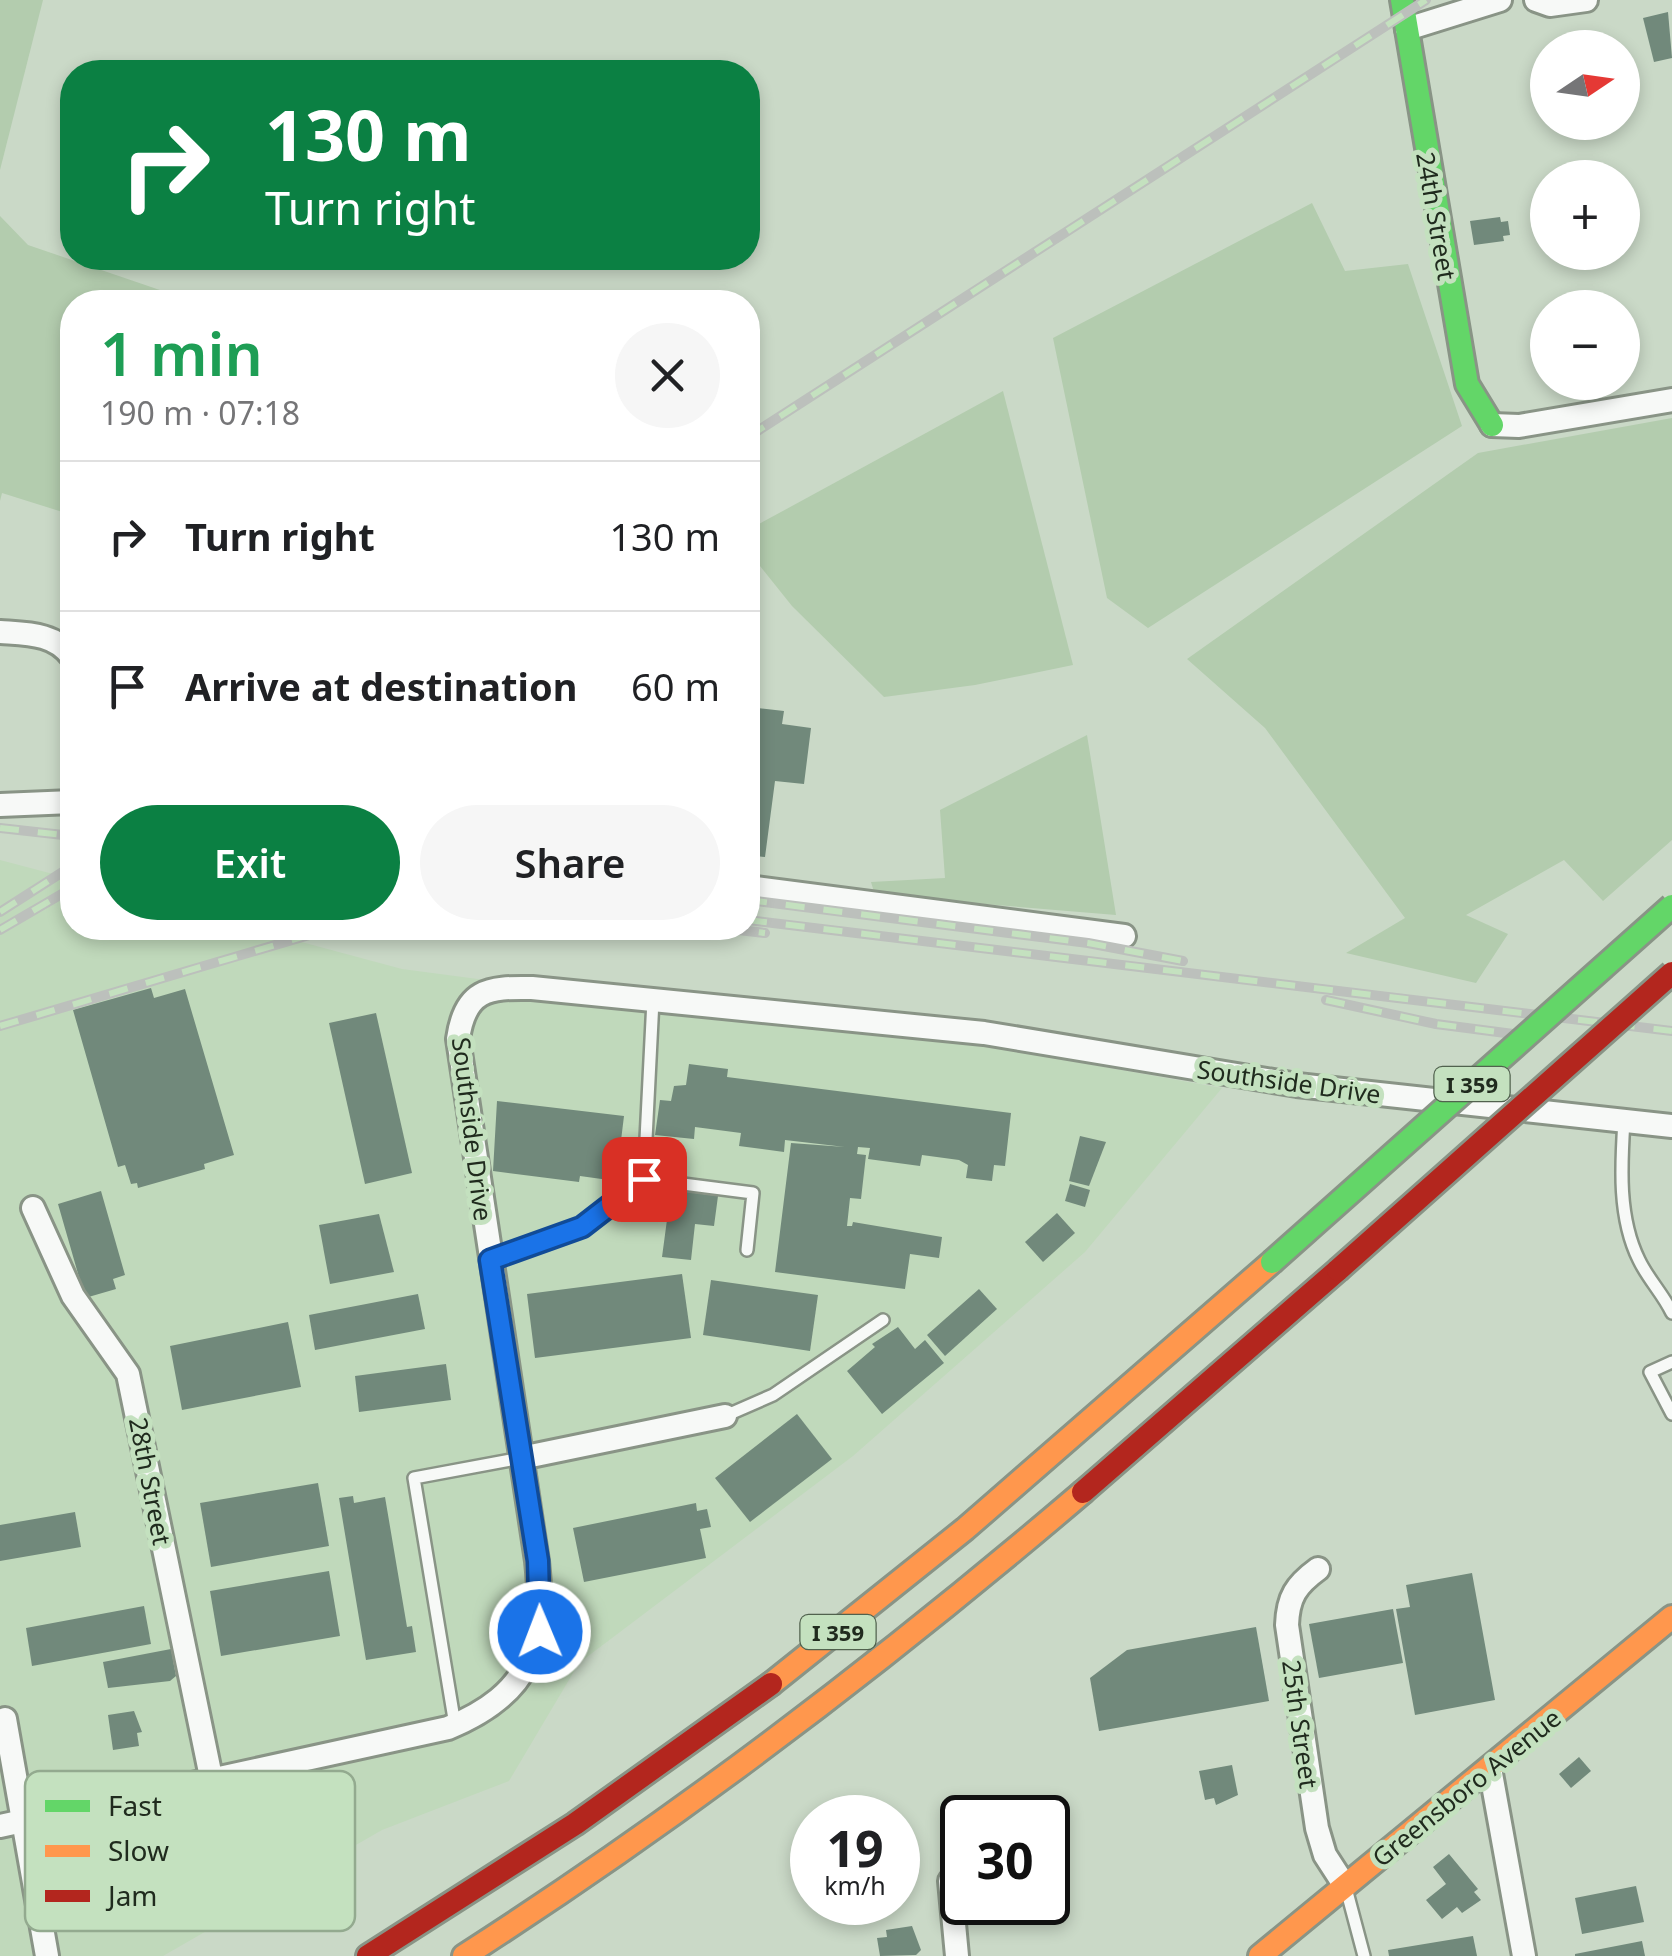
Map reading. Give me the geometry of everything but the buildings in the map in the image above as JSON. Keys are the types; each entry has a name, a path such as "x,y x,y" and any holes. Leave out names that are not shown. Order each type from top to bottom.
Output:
{"main road":[{"name":"24th Street","path":"1402,0 1467,384 1492,425"},
{"name":"I 359","path":"368,1956 588,1816 774,1682 953,1540 1672,906"},
{"name":"I 359","path":"464,1956 702,1796 886,1658 1026,1544 1672,973"},
{"name":"Greensboro Avenue","path":"1260,1956 1672,1617"}],"street":[{"path":"1407,29 1500,0"},
{"path":"1536,0 1550,5 1586,0"},
{"path":"1492,425 1519,426 1672,400"},
{"path":"0,632 40,636 60,643"},
{"path":"0,805 60,802"},
{"path":"760,889 1124,936"},
{"name":"Southside Drive","path":"239,1771 455,1725 490,1708 508,1692 527,1664 540,1632 538,1561 459,1062 461,1018 472,998 492,989 512,988 984,1033 1297,1085 1672,1126"},
{"name":"28th Street","path":"33,1208 73,1296 128,1374 210,1771"},
{"path":"522,1458 725,1416"},
{"name":"25th Street","path":"1318,1569 1300,1582 1288,1601 1286,1624 1317,1828 1325,1855 1345,1886"},
{"path":"5,1719 25,1826"},
{"path":"1490,1768 1524,1956"},
{"name":"Southside Drive","path":"0,1826 24,1820"},
{"path":"954,1925 957,1956"},
{"path":"43,1931 47,1956"}],"lane":[{"path":"644,1179 654,1000"},
{"path":"1624,1121 1621,1168 1628,1224 1639,1259 1671,1309"},
{"path":"490,1260 582,1227 644,1179 753,1193 747,1250"},
{"path":"725,1416 774,1395 883,1320"},
{"path":"1672,1362 1650,1372 1672,1414"},
{"path":"455,1725 414,1478 522,1458"},
{"path":"1345,1886 1364,1956"}],"shaded area":[{"path":"0,0 43,0 0,170"},
{"path":"1312,203 1345,271 1408,264 1462,426 1148,628 1107,598 1053,338"},
{"path":"0,216 28,245 60,256 60,270 101,270 160,290 60,290 60,511 2,493 0,501"},
{"path":"1003,391 1073,665 975,685 884,697 792,606 760,566 760,523"},
{"path":"1672,418 1672,840 1603,901 1564,860 1466,915 1508,934 1476,983 1346,953 1405,918 1265,728 1187,659 1478,453"},
{"path":"1087,735 1116,915 875,895 871,882 945,878 940,810"},
{"path":"0,860 60,876 60,940 294,940 402,969 986,1046 1222,1088 1085,1252 853,1456 579,1663 509,1781 382,1830 355,1846 355,1771 25,1771 25,1931 206,1931 163,1956 0,1956"}],"railway":[{"path":"760,429 1426,0"},
{"path":"0,828 60,835"},
{"path":"0,912 60,874"},
{"path":"0,930 60,895"},
{"path":"760,902 1088,943 1183,961"},
{"path":"760,921 1672,1031"},
{"path":"760,932 765,933"},
{"path":"0,1026 292,940"},
{"path":"1326,1000 1436,1024 1521,1035"}],"traffic: fast":[{"path":"1402,0 1467,384 1492,425"},
{"path":"1272,1262 1672,906"}],"traffic: slow":[{"path":"771,1684 965,1529 1272,1262"},
{"path":"464,1956 625,1848 781,1735 934,1616 1083,1492"},
{"path":"1260,1956 1672,1617"}],"traffic: jam":[{"path":"1338,1270 1672,973"},
{"path":"1083,1492 1338,1270"},
{"path":"368,1956 575,1824 771,1684"}],"route":[{"path":"540,1632 538,1561 490,1260 582,1227 644,1179"}]}
